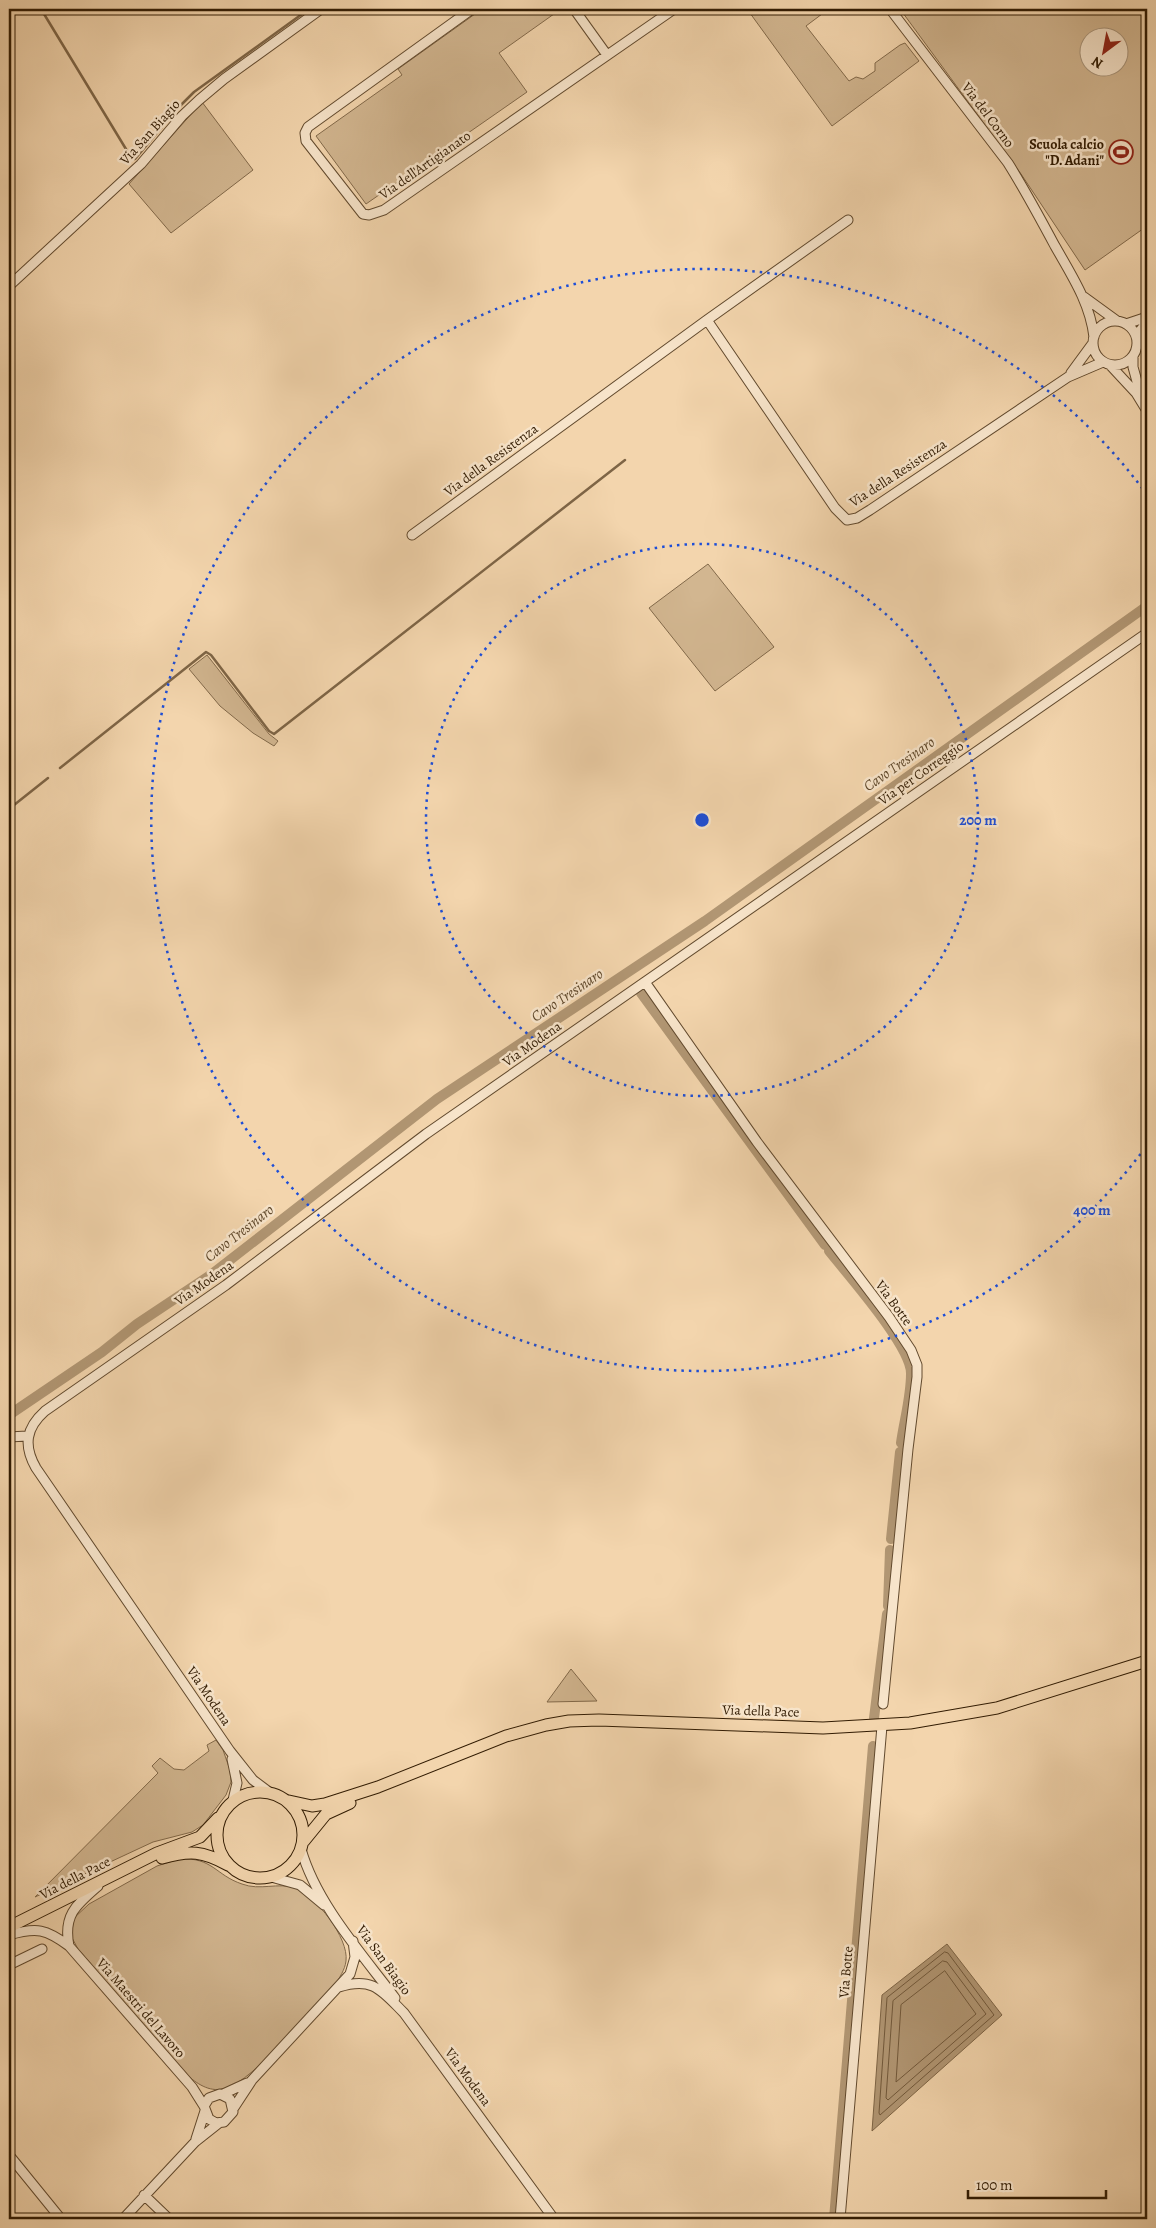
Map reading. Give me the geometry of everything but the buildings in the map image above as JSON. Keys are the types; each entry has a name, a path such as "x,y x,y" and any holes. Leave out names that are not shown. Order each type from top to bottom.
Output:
{"main road":[{"name":"Via della Pace","path":"127,1868 168,1856 196,1852 215,1858 249,1877 271,1877 290,1867 302,1845 326,1814 378,1788 506,1736 568,1722 628,1721 814,1728 882,1726 935,1720 997,1708 1147,1662"},
{"name":"Via della Pace","path":"9,1927 157,1853 200,1837 208,1831 233,1800 245,1793 269,1792 288,1801 312,1806 378,1788"},
{"path":"288,1801 299,1815 304,1832 302,1845"},
{"path":"221,1814 218,1823 217,1841 224,1858 230,1866"}],"street":[{"name":"Via San Biagio","path":"9,286 142,164 182,116 199,100 224,79 321,9"},
{"name":"Via dell'Artigianato","path":"472,9 308,127 305,133 306,141 362,214 369,215 384,210 674,9"},
{"path":"574,9 608,55"},
{"name":"Via del Corno","path":"890,9 1008,163 1083,297 1092,323 1093,340 1097,356 1136,392 1146,409"},
{"name":"Via della Resistenza","path":"412,535 707,320 848,220"},
{"name":"Via del Corno","path":"1083,297 1134,333 1137,346"},
{"path":"1093,340 1099,328 1108,322 1122,323 1147,317"},
{"name":"Via della Resistenza","path":"707,320 835,508 846,520 857,518 870,510 1068,377 1106,363"},
{"path":"1106,363 1123,364 1133,356 1140,332 1147,322"},
{"name":"Via della Resistenza","path":"1068,377 1093,340"},
{"name":"Via del Corno","path":"1133,356 1133,367 1146,409"},
{"name":"Via per Correggio","path":"710,937 1147,633"},
{"name":"Via Modena","path":"230,1751 36,1468 28,1448 27,1436 36,1419 226,1285 426,1134 710,937"},
{"name":"Via Botte","path":"645,982 758,1142 888,1317 911,1350 917,1365 883,1704"},
{"path":"10,1435 27,1436"},
{"name":"Via Botte","path":"840,2219 882,1726"},
{"path":"230,1751 253,1780 269,1792"},
{"path":"230,1751 237,1776 233,1800"},
{"name":"Via San Biagio","path":"302,1845 310,1876 333,1914 412,2023"},
{"name":"Via San Biagio","path":"271,1877 289,1881 307,1889 333,1914"},
{"path":"69,1946 67,1927 75,1906 107,1878"},
{"name":"Via Maestri del Lavoro","path":"9,1935 26,1930 44,1930 50,1932 69,1946 192,2087 205,2109"},
{"path":"122,2219 195,2142 219,2123 229,2118 252,2080 340,1987 354,1966 353,1941"},
{"path":"9,1965 42,1949"},
{"name":"Via Modena","path":"340,1987 355,1982 368,1983 390,1999 412,2023 554,2219"},
{"path":"195,2142 209,2098 252,2080"},
{"path":"192,2087 230,2099 233,2109"},
{"path":"205,2109 210,2120 219,2123"},
{"path":"9,2155 61,2219"},
{"path":"144,2195 169,2219"}],"shaded area":[{"path":"482,9 561,9 499,53 527,92 366,204 316,136 402,75 398,69"},
{"path":"747,9 818,9 822,14 806,26 849,81 856,77 863,79 875,71 875,63 905,43 919,61 832,126"},
{"path":"900,9 1147,9 1147,226 1085,270 1021,174"},
{"path":"202,102 253,170 171,233 129,184"},
{"path":"708,564 774,647 715,691 649,608"},
{"path":"207,655 269,734 278,741 274,746 253,733 220,706 189,669"},
{"path":"571,1669 597,1701 547,1702"},
{"path":"216,1740 223,1750 230,1770 231,1782 226,1795 203,1825 192,1832 153,1842 35,1897 158,1773 152,1766 160,1758 174,1769 184,1770 209,1751 207,1745"},
{"path":"179,1859 190,1859 207,1864 233,1880 249,1886 289,1886 303,1892 330,1919 346,1952 346,1961 342,1974 335,1985 252,2072 238,2082 221,2089 210,2089 188,2076 78,1949 70,1934 74,1918 89,1904 157,1866"}],"water":[{"path":"947,1944 1002,2015 872,2131 882,1995"}],"waterway":[{"path":"41,9 132,159 135,159 177,109 194,92 309,9"},
{"path":"60,768 206,652 211,655 269,731 274,734 625,460"},
{"name":"Cavo Tresinaro","path":"9,1415 102,1352 137,1324 212,1274 437,1099 705,921 1147,606"},
{"path":"9,809 48,778"},
{"path":"641,993 825,1245"},
{"path":"829,1251 878,1311 909,1362 911,1383 901,1443"},
{"path":"891,1539 900,1452"},
{"path":"888,1606 890,1550"},
{"path":"874,1718 887,1614"},
{"path":"834,2219 873,1746"}],"place":[{"name":"Scuola calcio \"D. Adani\"","path":"1121,152"}]}
